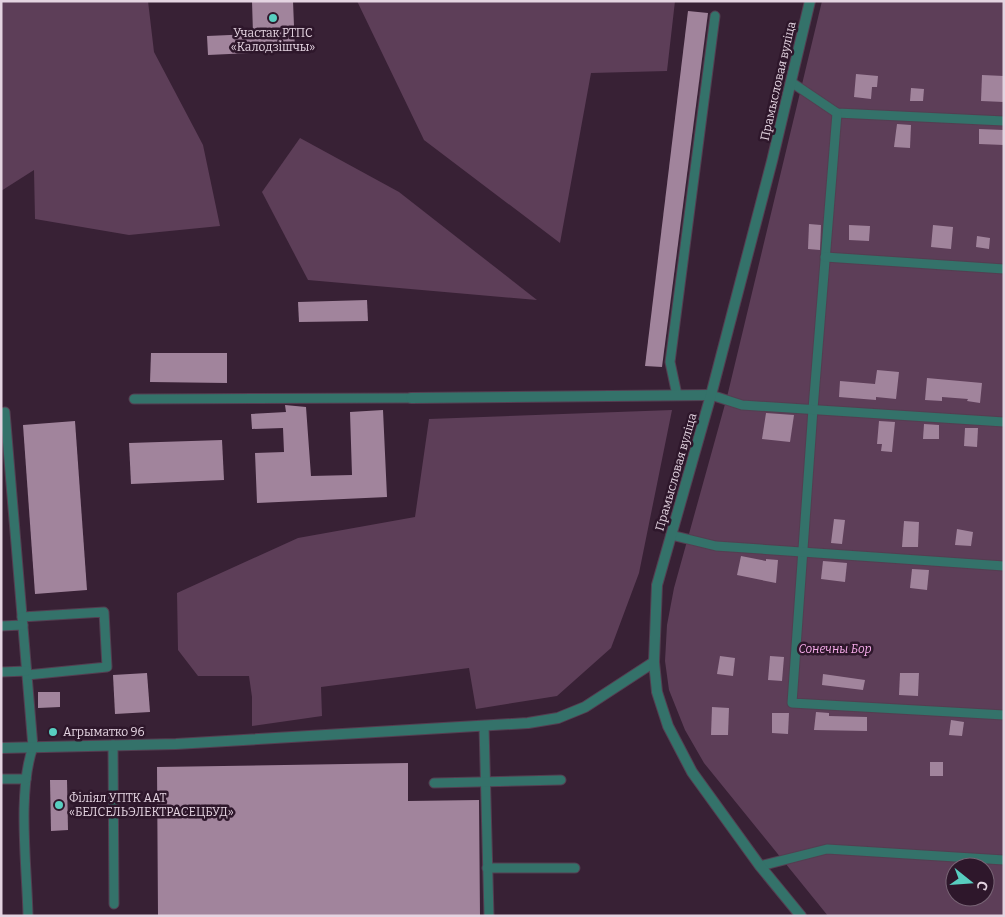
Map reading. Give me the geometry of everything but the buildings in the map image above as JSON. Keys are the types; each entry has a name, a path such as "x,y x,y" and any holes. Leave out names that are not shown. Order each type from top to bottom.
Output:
{"street":[{"name":"Прамысловая вуліца","path":"802,916 760,866 692,772 668,726 656,692 654,662 657,585 711,395 810,1"},
{"path":"411,398 711,395"},
{"path":"1,748 186,744 484,726 558,718 585,708 654,662"}],"lane":[{"path":"677,395 670,362 715,16"},
{"path":"791,82 837,113 1004,121"},
{"path":"837,113 792,703 1004,715"},
{"path":"825,257 1004,268"},
{"path":"711,395 742,405 1004,422"},
{"path":"134,400 411,398"},
{"path":"5,412 5,466 22,621 33,747 27,763 24,793 28,916"},
{"path":"671,535 716,546 1004,566"},
{"path":"1,626 22,621 104,612 107,667 27,673 1,672"},
{"path":"484,726 489,916"},
{"path":"113,745 114,904"},
{"path":"1,779 26,779"},
{"path":"434,783 561,780"},
{"path":"760,866 827,849 1004,860"},
{"path":"487,868 575,868"}],"green space":[{"path":"1,1 148,1 154,52 203,145 220,226 129,235 35,219 34,170 1,191"},
{"path":"357,1 675,1 667,71 591,73 560,243 424,140"},
{"name":"Сонечны Бор","path":"822,1 1004,1 1004,916 828,916 704,763 685,730 669,690 665,661 667,625 674,588 727,397"},
{"path":"300,138 399,192 537,300 308,280 262,192"},
{"path":"672,410 639,573 611,648 557,696 476,709 469,668 321,687 322,716 252,726 252,697 249,676 198,676 178,650 177,593 298,538 415,517 429,419"}],"place":[{"name":"Участак РТПС «Калодзішчы»","path":"273,18"},
{"name":"Агрыматко 96","path":"53,732"},
{"name":"Філіял УПТК ААТ «БЕЛСЕЛЬЭЛЕКТРАСЕЦБУД»","path":"59,805"}]}
